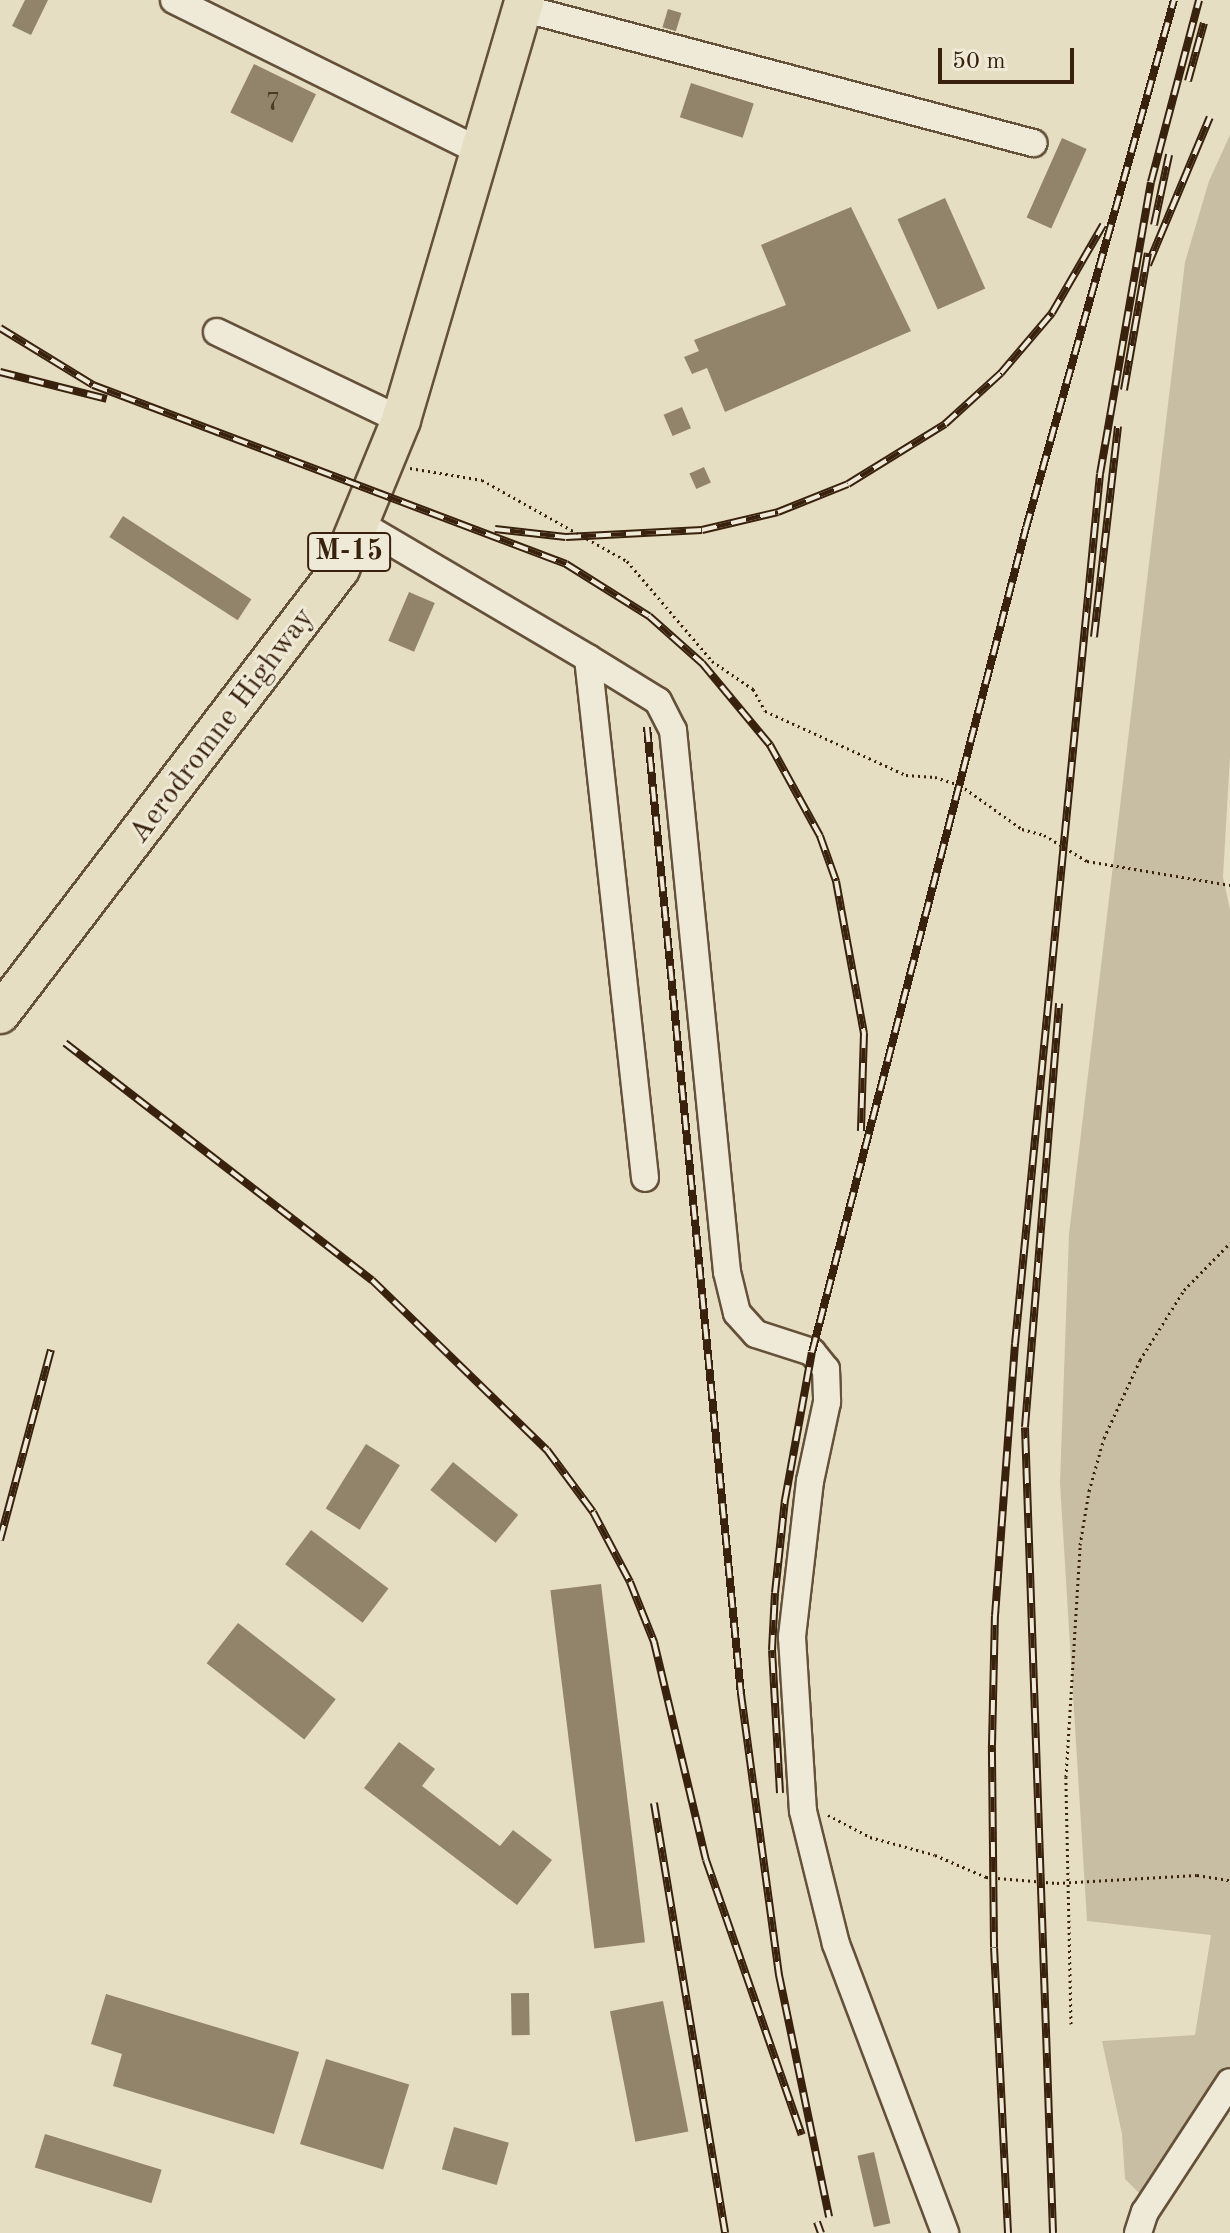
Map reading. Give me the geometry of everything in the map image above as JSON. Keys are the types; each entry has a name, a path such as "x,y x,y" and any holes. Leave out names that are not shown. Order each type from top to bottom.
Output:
{"highway":[{"name":"Aerodromne Highway","path":"0,1014 340,569 362,525 401,420 524,4"}],"street":[{"path":"174,0 481,152"},
{"path":"524,4 1033,143"},
{"path":"217,332 401,420"},
{"path":"362,525 658,701 673,730 725,1258 737,1313 756,1334 812,1352 826,1369 827,1402 810,1481 792,1637 803,1811 836,1944 945,2233"},
{"path":"588,658 645,1178"},
{"path":"1138,2233 1145,2212 1230,2082"}],"path":[{"path":"383,470 414,468 482,480 575,529 595,547 627,561 712,661 753,689 765,711 906,775 935,777 960,785 1022,829 1044,835 1087,861 1230,885"},
{"path":"1071,2024 1066,1777 1080,1545 1089,1491 1104,1438 1140,1360 1184,1290 1230,1243"},
{"path":"820,1813 972,1873 1067,1882 1197,1875 1230,1880"}],"shaded area":[{"path":"1230,135 1230,756 1223,877 1230,910 1230,2082 1141,2195 1125,2179 1122,2134 1102,2041 1195,2035 1211,1935 1087,1921 1060,1483 1069,1234 1185,262 1209,181"}],"building":[{"path":"25,0 48,0 31,35 12,26"},
{"path":"668,9 681,13 676,31 662,27"},
{"path":"254,64 316,94 292,143 230,113"},
{"path":"691,83 754,103 743,138 680,117"},
{"path":"1062,138 1087,149 1051,228 1027,217"},
{"path":"945,198 985,288 938,310 897,219"},
{"path":"851,207 911,331 725,412 707,368 692,374 684,357 699,351 694,340 786,305 761,245"},
{"path":"682,407 691,428 673,436 664,415"},
{"path":"704,467 711,483 696,489 689,474"},
{"path":"123,516 251,599 238,620 109,537"},
{"path":"409,592 435,603 414,652 388,641"},
{"path":"366,1444 400,1465 360,1530 326,1508"},
{"path":"453,1462 518,1515 496,1543 430,1490"},
{"path":"311,1530 388,1588 363,1623 285,1564"},
{"path":"601,1584 645,1942 594,1949 550,1590"},
{"path":"238,1623 336,1699 304,1740 207,1663"},
{"path":"399,1742 435,1769 422,1786 500,1846 513,1830 552,1860 517,1905 364,1788"},
{"path":"511,1993 529,1993 530,2035 512,2035"},
{"path":"106,1994 299,2052 274,2134 113,2086 122,2054 91,2044"},
{"path":"663,2001 688,2132 635,2142 610,2011"},
{"path":"326,2059 409,2084 383,2170 300,2144"},
{"path":"454,2127 509,2143 497,2185 442,2169"},
{"path":"45,2134 162,2170 151,2203 35,2167"},
{"path":"874,2152 890,2223 874,2227 857,2156"}],"railway":[{"path":"780,1793 772,1650 775,1593 785,1500 812,1352 1026,528 1174,0"},
{"path":"1008,2233 994,1947 992,1745 995,1616 1015,1344 1100,474 1151,182 1199,0"},
{"path":"1188,81 1204,23"},
{"path":"1148,265 1210,117"},
{"path":"1154,225 1169,155"},
{"path":"495,529 566,537 702,530 778,512 848,484 945,424 1001,373 1052,313 1103,225"},
{"path":"1124,390 1148,253"},
{"path":"0,328 93,385 566,564 649,616 702,663 770,745 820,836 836,881 864,1033 861,1131"},
{"path":"0,372 107,399"},
{"path":"1094,637 1118,426"},
{"path":"647,727 741,1694 779,1975 829,2217"},
{"path":"1053,2233 1025,1427 1059,1003"},
{"path":"65,1043 372,1280 547,1450 593,1512 630,1582 654,1642 706,1860 802,2135"},
{"path":"0,1540 51,1350"},
{"path":"654,1803 725,2233"},
{"path":"817,2222 821,2233"}]}
